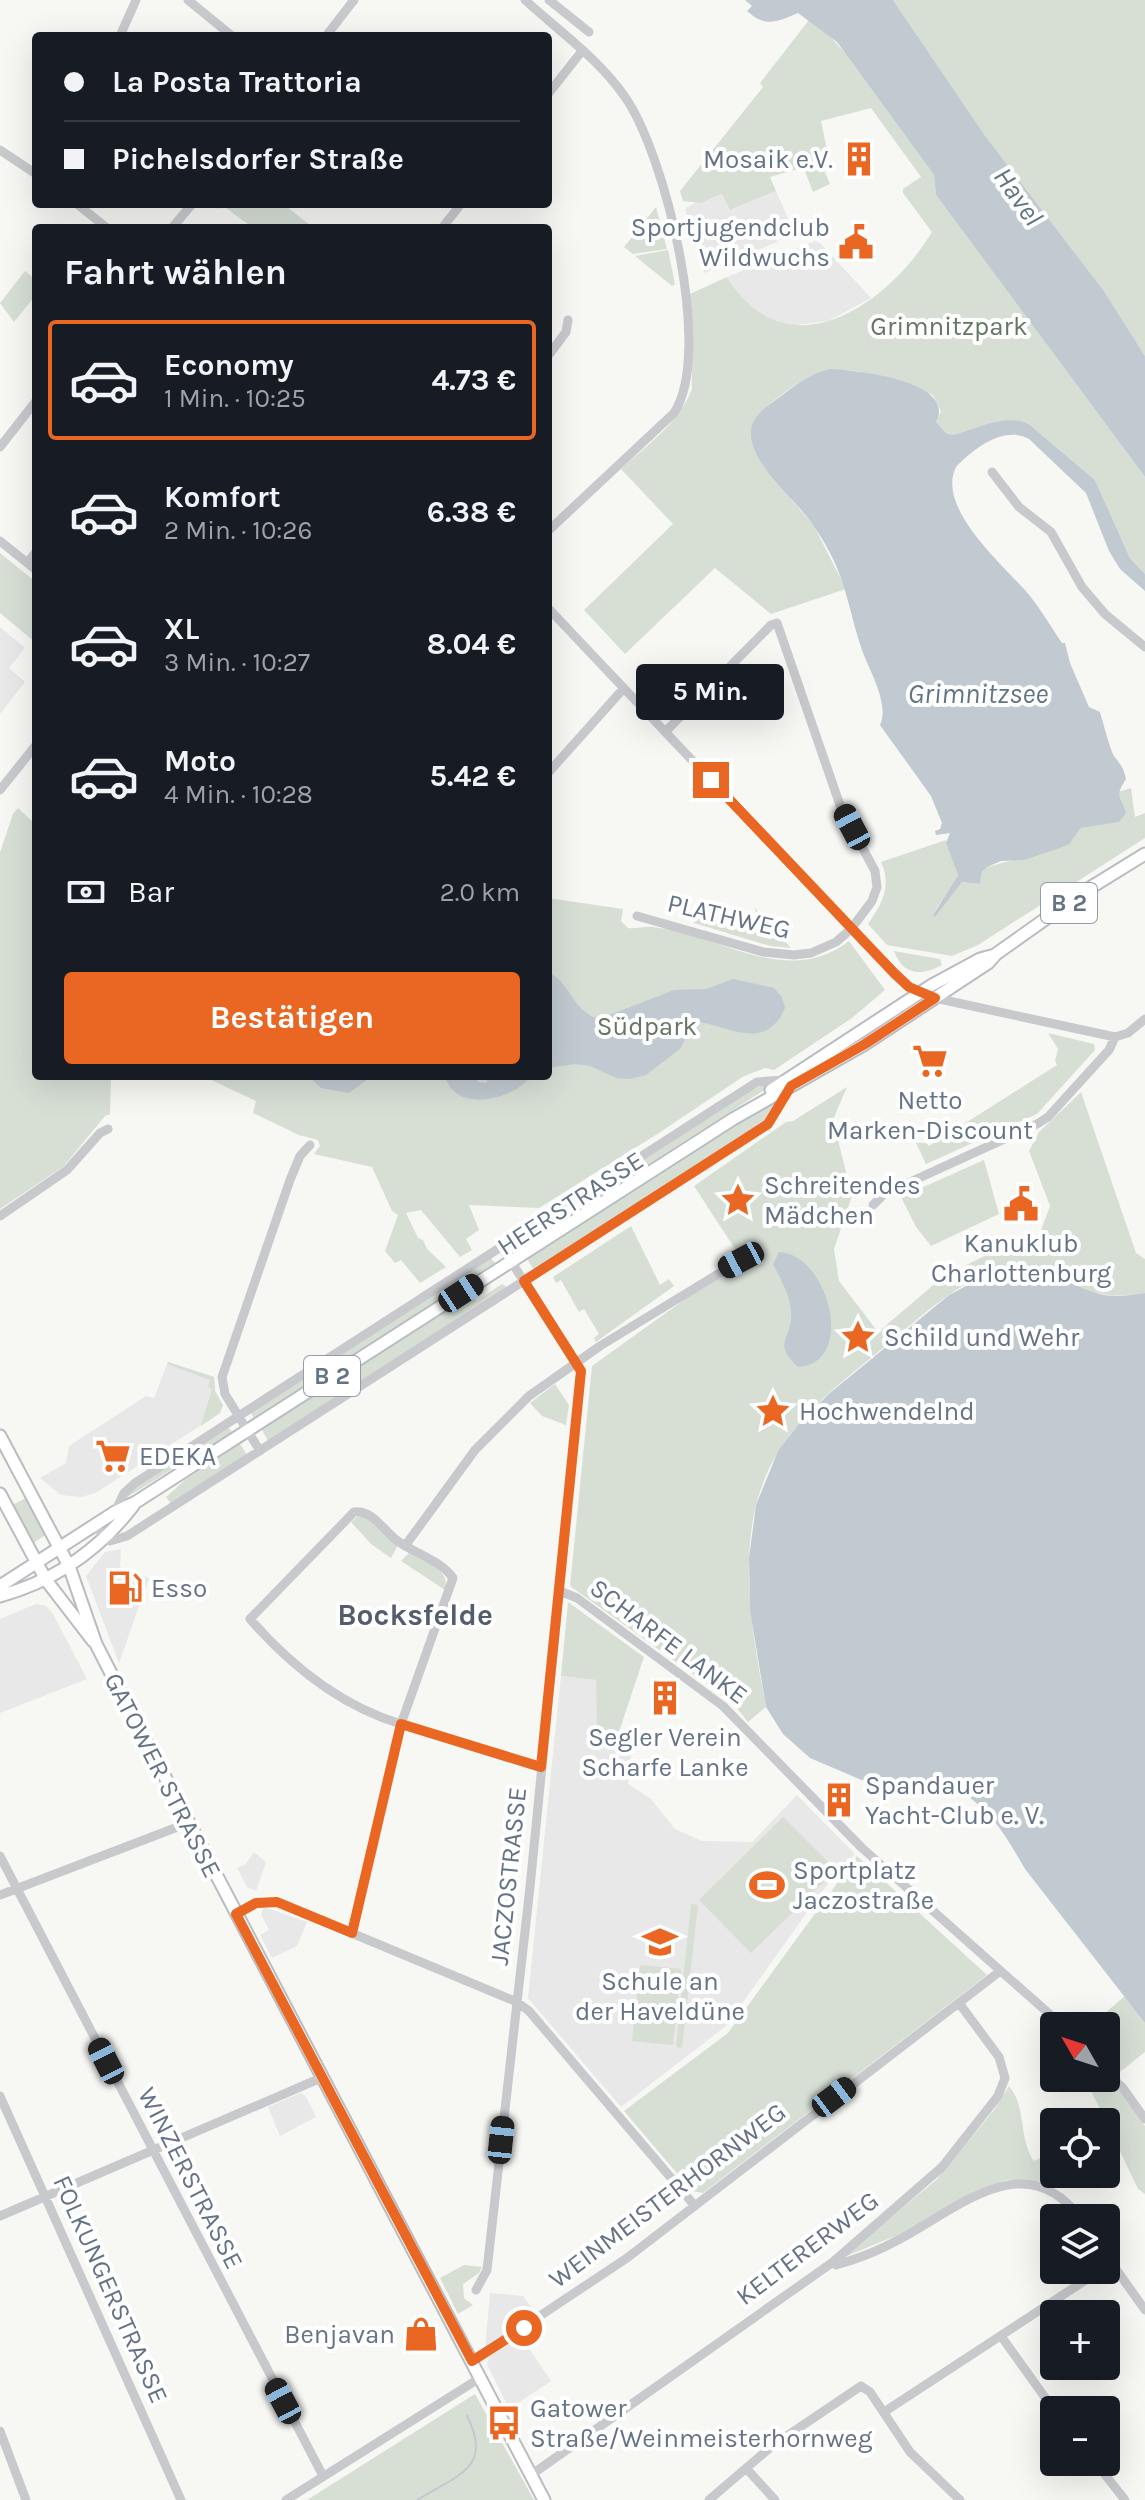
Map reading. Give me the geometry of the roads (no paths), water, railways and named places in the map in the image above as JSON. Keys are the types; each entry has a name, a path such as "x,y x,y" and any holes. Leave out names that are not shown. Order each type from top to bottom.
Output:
{"main road":[{"name":"HEERSTRASSE","path":"787,1083 865,1044 988,963 996,954 1085,891 1145,854"},
{"name":"HEERSTRASSE","path":"0,1586 733,1119 920,993 980,959 996,954"},
{"name":"GATOWER STRASSE","path":"0,1436 69,1566 96,1644 544,2500"},
{"name":"GATOWER STRASSE","path":"0,1494 35,1563 96,1644"},
{"name":"HEERSTRASSE","path":"0,1596 46,1580 69,1566 108,1539 136,1502"}],"street":[{"path":"122,32 136,0"},
{"path":"188,0 227,32"},
{"path":"329,32 354,0"},
{"path":"525,0 613,81 646,134 677,244 686,289 687,355 685,388 680,403 674,413 552,527"},
{"path":"549,0 589,32"},
{"path":"552,89 582,51"},
{"path":"0,150 32,171"},
{"path":"82,208 102,224"},
{"path":"175,224 189,208"},
{"path":"445,224 458,208"},
{"path":"552,351 566,332 568,320"},
{"path":"0,447 32,406"},
{"path":"992,472 1019,507 1051,532 1082,587 1105,614 1145,647"},
{"path":"0,541 32,567"},
{"path":"27,563 32,557"},
{"path":"552,612 851,929 894,973 920,993 1115,1037 1128,1033 1145,1019"},
{"path":"665,732 771,625 777,623 841,808 875,871 875,894 851,929"},
{"path":"552,769 624,688"},
{"path":"0,790 32,750"},
{"name":"PLATHWEG","path":"637,916 779,955 823,949 851,929"},
{"path":"873,1205 884,1194 1048,1117 1109,1050 1115,1037"},
{"name":"HEERSTRASSE","path":"108,1539 127,1536 768,1124 787,1083 757,1082 750,1086 131,1486 115,1512"},
{"path":"0,1216 67,1170 100,1133 108,1129"},
{"path":"260,1451 222,1387 223,1369 290,1180 300,1156 310,1145"},
{"path":"502,1247 577,1362"},
{"path":"405,1546 487,1435 529,1396 577,1362 741,1260"},
{"name":"JACZOSTRASSE","path":"476,2290 487,2270 517,2002 577,1423 581,1371 577,1362"},
{"path":"352,1933 401,1724 452,1586 450,1573 405,1546 367,1513 354,1512 250,1619 279,1650 324,1687 358,1707 401,1724 541,1767"},
{"path":"94,1525 108,1539"},
{"name":"SCHARFE LANKE","path":"560,1591 577,1598 719,1702 862,1848 999,1972 1023,1988 1048,2012"},
{"path":"0,1895 188,1823"},
{"name":"WINZERSTRASSE","path":"0,1856 323,2476"},
{"path":"236,1914 256,1903 277,1902 517,2002 529,2011 695,2206"},
{"name":"WEINMEISTERHORNWEG","path":"472,2361 621,2262 999,1972"},
{"name":"KELTERERWEG","path":"531,2475 833,2262 929,2180 1001,2090 1005,2073 1002,2062 959,2003"},
{"path":"0,2216 321,2078"},
{"path":"1120,2085 1145,2119"},
{"name":"FOLKUNGERSTRASSE","path":"0,2096 181,2500"},
{"path":"833,2262 836,2265 848,2262 883,2247 957,2204 1002,2186 1035,2185 1050,2189 1069,2204"},
{"path":"1120,2278 1145,2310"},
{"path":"884,2412 1080,2284"},
{"path":"1001,2336 1044,2396"},
{"path":"286,2500 480,2378"},
{"path":"709,2500 746,2468 854,2388 865,2387 910,2452 960,2500"},
{"path":"0,2431 26,2500"},
{"path":"746,2468 775,2500"},
{"path":"1106,2476 1125,2500"}],"water":[{"name":"Havel","path":"745,0 893,0 986,137 1104,291 1145,356 1145,477 936,195 934,175 837,42 798,13 777,21 760,20 747,11 752,6"},
{"name":"Grimnitzsee","path":"830,369 881,375 919,387 932,397 939,408 936,422 946,433 953,435 1001,421 1021,421 1030,425 1095,480 1130,558 1145,574 1145,591 1120,569 1109,551 1086,493 1029,439 1019,435 999,437 971,453 956,467 952,483 955,501 964,519 976,537 1030,596 1062,643 1065,643 1089,707 1100,712 1113,753 1125,775 1119,793 1126,813 1119,822 1081,828 1063,847 1024,860 1001,861 987,867 982,872 980,884 962,882 935,917 933,915 958,875 946,843 950,833 936,835 935,831 940,829 942,823 931,796 880,725 881,697 862,650 832,557 811,522 762,463 752,441 752,426 764,409 802,381"},
{"path":"552,974 583,1010 599,1019 674,990 706,989 733,979 774,988 782,997 785,1008 776,1023 766,1031 741,1033 693,1022 681,1048 646,1075 616,1078 590,1066 575,1064 552,1067"},
{"path":"312,1080 367,1080 349,1093 321,1088"},
{"path":"447,1080 486,1083 488,1080 528,1080 496,1098 473,1099 453,1090"},
{"path":"779,1252 797,1257 811,1270 823,1288 829,1309 831,1330 827,1348 816,1361 798,1367 784,1345 791,1311 787,1293 773,1264"},
{"path":"1028,1267 1100,1294 1145,1293 1145,2023 1025,1869 992,1818 970,1798 938,1784 900,1780 896,1784 871,1784 810,1758 783,1734 766,1707 750,1610 749,1558 756,1505 778,1451 801,1421 830,1393 949,1295 987,1275"}],"waterway":[{"path":"417,2500 457,2477 473,2459 476,2448 467,2416"}],"place":[{"name":"Mosaik e.V.","path":"859,159"},
{"name":"Sportjugendclub Wildwuchs","path":"856,242"},
{"name":"Netto Marken-Discount","path":"930,1061"},
{"name":"Schreitendes Mädchen","path":"738,1200"},
{"name":"Kanuklub Charlottenburg","path":"1021,1204"},
{"name":"Schild und Wehr","path":"858,1337"},
{"name":"Hochwendelnd","path":"773,1411"},
{"name":"EDEKA","path":"113,1456"},
{"name":"Esso","path":"125,1588"},
{"name":"Segler Verein Scharfe Lanke","path":"665,1698"},
{"name":"Spandauer Yacht-Club e. V.","path":"839,1800"},
{"name":"Sportplatz Jaczostraße","path":"767,1885"},
{"name":"Schule an der Haveldüne","path":"660,1942"},
{"name":"Benjavan","path":"421,2334"},
{"name":"Gatower Straße/Weinmeisterhornweg","path":"504,2423"}],"district":[{"name":"Bocksfelde","path":"415,1615"}],"park label":[{"name":"Grimnitzpark","path":"949,326"},
{"name":"Südpark","path":"647,1026"}]}
